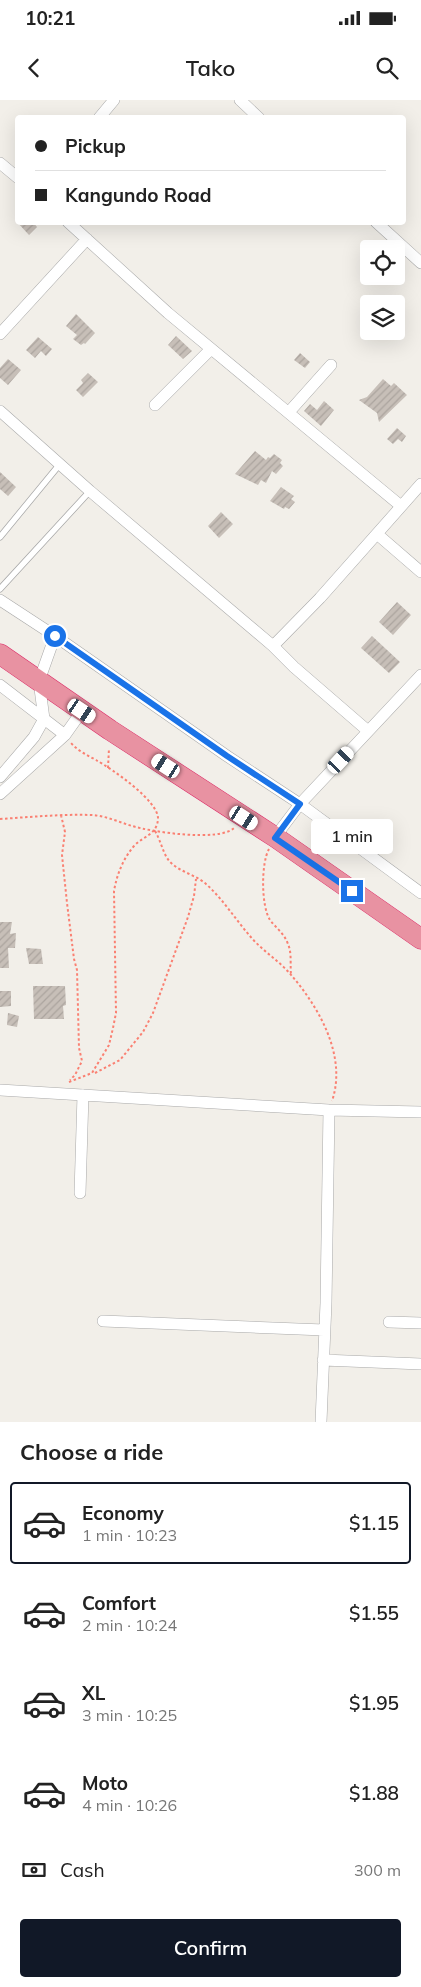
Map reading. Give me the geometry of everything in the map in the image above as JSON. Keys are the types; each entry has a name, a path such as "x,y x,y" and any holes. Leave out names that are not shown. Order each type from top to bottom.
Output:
{"highway":[{"path":"0,654 110,730 275,838 421,939"}],"street":[{"path":"102,115 114,100"},
{"path":"240,100 256,115"},
{"path":"0,163 15,176"},
{"path":"71,225 168,313 401,506"},
{"path":"379,225 421,263"},
{"path":"0,334 87,239"},
{"path":"156,405 211,349"},
{"path":"289,412 331,365"},
{"path":"0,411 90,491 273,646 294,668 368,731"},
{"path":"273,646 320,598 421,484"},
{"path":"377,534 421,572"},
{"path":"0,600 300,804 421,893"},
{"path":"0,777 34,737 44,719 39,681 55,636"},
{"path":"275,838 300,804 421,674"},
{"path":"0,685 65,735"},
{"path":"0,794 65,735 82,711"},
{"path":"0,1090 329,1110 421,1112"},
{"path":"80,1193 83,1095"},
{"path":"321,1422 329,1110"},
{"path":"103,1321 324,1330"},
{"path":"390,1322 421,1324"},
{"path":"323,1360 421,1364"}],"lane":[{"path":"0,537 60,464"},
{"path":"0,589 90,491"}],"path":[{"path":"108,768 110,730"},
{"path":"65,735 75,747 123,778 151,804 158,815 158,824 155,831 136,844 117,874 114,891 116,1013 109,1045 92,1073"},
{"path":"61,815 65,832 62,855 74,959 77,970 79,1048 82,1061 69,1082"},
{"path":"0,819 92,815 168,834 216,834 230,831 244,818"},
{"path":"155,831 170,861 205,882 252,938 291,974 324,1025 332,1045 336,1065 334,1095"},
{"path":"275,838 264,858 263,900 268,916 279,928 289,946 291,974"},
{"path":"44,1092 58,1089 69,1082 120,1060 130,1050 147,1026 153,1013 188,917 196,888 196,878"}],"building":[{"path":"20,225 35,225 37,227 29,235"},
{"path":"76,314 95,333 85,344 81,345 73,339 77,335 66,326"},
{"path":"176,336 192,351 183,359 168,345"},
{"path":"38,337 52,349 46,356 41,351 35,358 26,350"},
{"path":"300,353 310,362 305,368 294,360"},
{"path":"8,359 21,370 8,385 0,378 0,368"},
{"path":"88,373 98,382 83,397 76,390 83,383 81,380"},
{"path":"383,379 391,386 394,383 407,395 379,422 377,413 359,400 367,397"},
{"path":"324,401 334,410 321,426 304,411 310,404 317,410"},
{"path":"397,428 406,436 402,442 398,439 393,444 387,439"},
{"path":"255,451 266,460 274,454 282,460 280,463 283,466 276,474 272,471 266,483 261,480 258,485 235,474"},
{"path":"0,472 16,487 8,496 0,489"},
{"path":"281,487 294,496 291,499 295,502 289,509 285,507 284,509 270,501"},
{"path":"221,512 233,524 219,538 208,526"},
{"path":"397,602 411,615 393,635 379,622"},
{"path":"372,636 400,662 389,673 361,648"},
{"path":"0,922 12,922 10,934 16,933 15,948 8,948 9,968 0,968"},
{"path":"26,948 41,949 43,964 29,964"},
{"path":"33,986 65,986 66,1005 63,1006 64,1019 34,1019"},
{"path":"0,991 11,991 11,1006 0,1007"},
{"path":"8,1013 19,1016 17,1027 7,1025"}],"route":[{"path":"55,636 227,756 300,804 275,838 352,891"}]}
